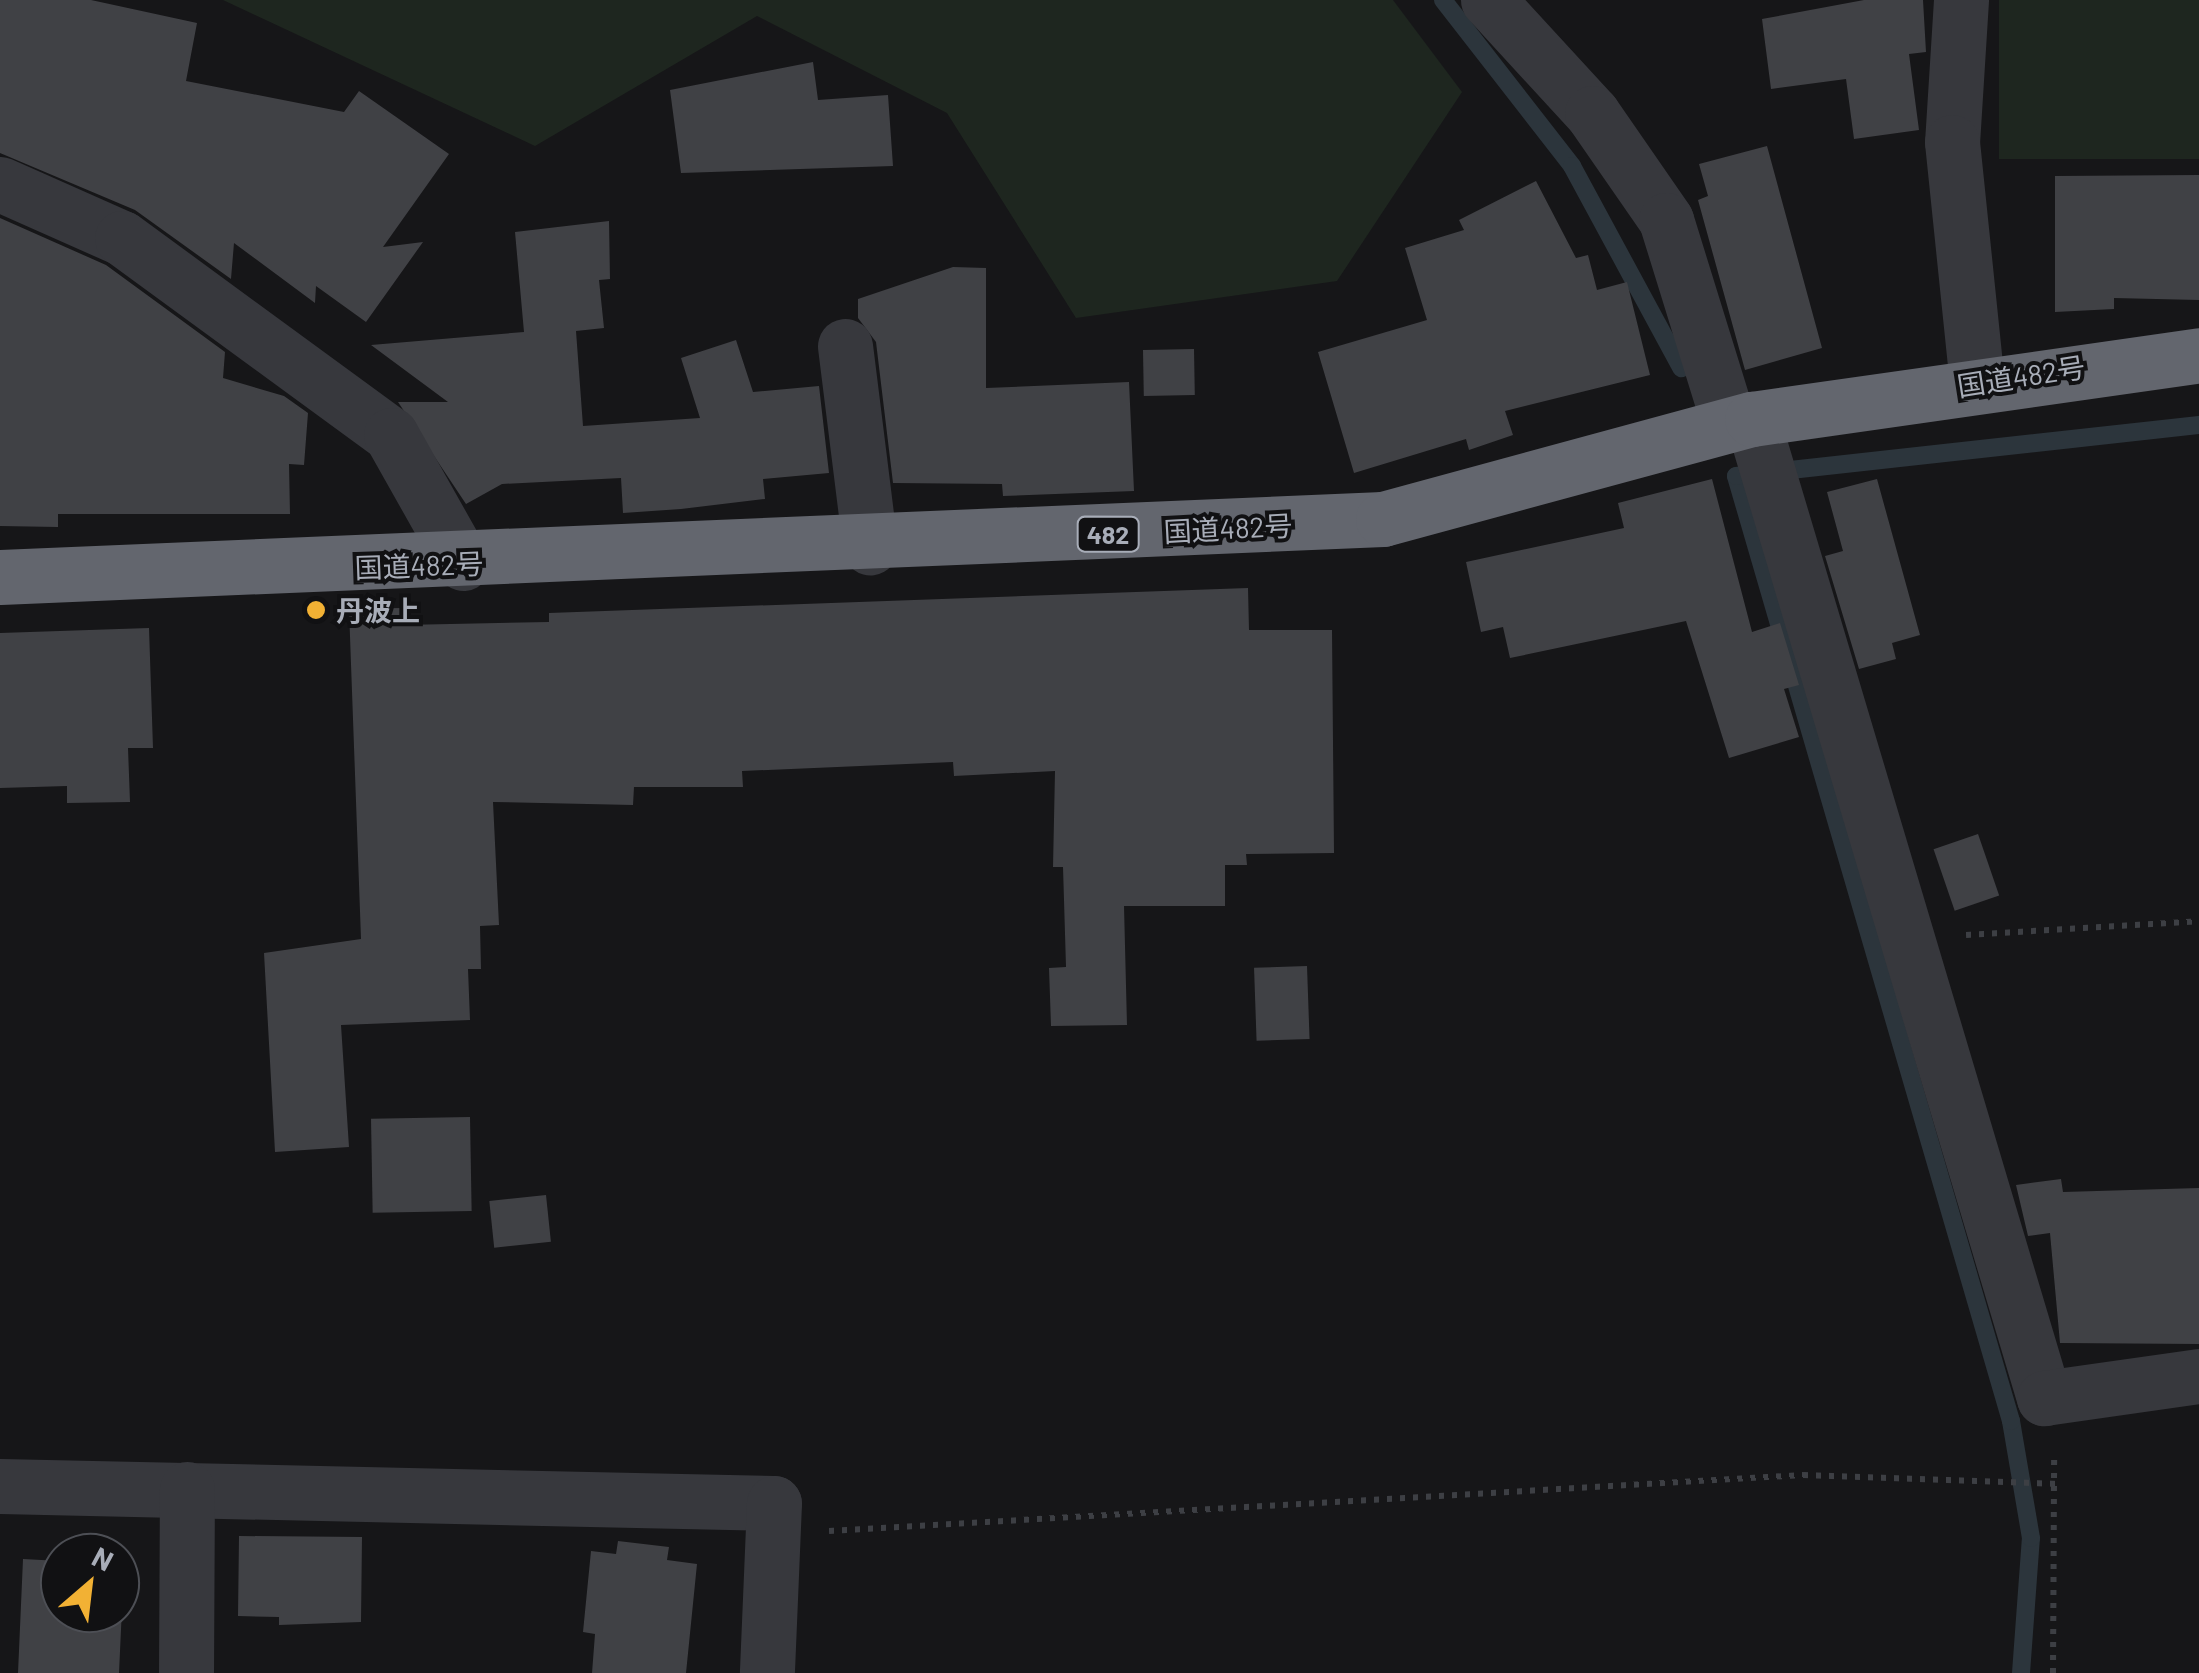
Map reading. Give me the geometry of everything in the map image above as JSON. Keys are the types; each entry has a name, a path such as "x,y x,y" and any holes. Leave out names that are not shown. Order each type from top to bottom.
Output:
{"highway":[{"name":"国道482号","path":"0,577 870,547 1384,519 1741,422 1976,382 2199,355"}],"street":[{"path":"1488,0 1592,112 1666,220 1741,422 1912,938 2044,1398 2199,1376"},
{"path":"1961,0 1952,142 1976,382"},
{"path":"0,184 122,238 390,435 463,563"},
{"path":"845,346 870,547"},
{"path":"0,1486 774,1502 767,1673"},
{"path":"186,1673 187,1489"}],"path":[{"path":"1912,938 2199,921"},
{"path":"2044,1398 2059,1484 2054,1673"},
{"path":"772,1534 1803,1474 2059,1484"}],"shaded area":[{"path":"223,0 1393,0 1462,92 1337,281 1076,318 947,113 757,16 535,146"},
{"path":"1999,0 2199,0 2199,159 1999,159"}],"building":[{"path":"0,0 91,0 197,23 186,81 344,112 359,91 449,154 383,247 423,242 366,322 316,286 315,303 234,243 231,279 135,210 0,153"},
{"path":"1864,0 1923,0 1926,52 1909,54 1919,130 1854,139 1846,79 1771,89 1762,19"},
{"path":"813,62 818,100 888,95 893,166 681,173 670,90"},
{"path":"1767,146 1822,348 1745,370 1698,200 1708,196 1699,164"},
{"path":"2199,175 2199,300 2114,298 2114,309 2055,312 2055,176"},
{"path":"1536,181 1576,258 1588,255 1597,290 1627,282 1650,375 1505,411 1513,435 1469,450 1466,439 1354,473 1318,352 1427,320 1405,248 1464,230 1459,220"},
{"path":"0,218 106,265 225,352 223,378 284,396 308,413 304,465 289,464 290,514 58,514 58,527 0,526"},
{"path":"609,221 610,279 599,280 604,328 576,331 583,426 700,418 681,358 736,340 753,392 819,386 829,473 763,479 765,499 681,509 623,513 621,478 502,484 466,504 398,402 448,402 371,345 524,332 515,232"},
{"path":"953,267 986,268 986,388 1129,382 1134,491 1003,496 1002,484 893,483 876,342 858,318 858,299"},
{"path":"1194,349 1195,395 1144,396 1143,350"},
{"path":"1712,479 1752,632 1780,623 1799,685 1784,689 1799,737 1729,758 1686,621 1510,658 1503,627 1481,632 1466,562 1624,528 1618,503"},
{"path":"1877,479 1920,635 1892,643 1896,659 1859,669 1825,556 1843,551 1827,492"},
{"path":"1248,588 1249,630 1332,630 1334,853 1246,854 1247,865 1225,865 1225,906 1124,906 1127,1025 1051,1026 1049,968 1066,967 1063,867 1053,867 1055,771 954,776 953,762 742,771 743,787 634,787 633,805 493,802 499,925 480,926 481,969 468,969 470,1020 341,1025 349,1147 275,1152 264,953 361,939 349,609 402,608 403,625 549,622 549,613"},
{"path":"149,628 153,748 128,748 130,802 67,803 67,786 0,788 0,633"},
{"path":"1978,834 1999,895 1955,911 1934,849"},
{"path":"1307,966 1310,1039 1257,1041 1254,968"},
{"path":"470,1117 472,1211 373,1213 371,1119"},
{"path":"2061,1179 2063,1192 2199,1188 2199,1344 2060,1343 2050,1233 2028,1236 2016,1185"},
{"path":"546,1195 551,1242 494,1248 489,1201"},
{"path":"239,1536 362,1537 361,1622 279,1625 279,1617 238,1616"},
{"path":"618,1541 669,1547 667,1560 697,1564 686,1673 592,1673 595,1634 583,1632 591,1551 616,1554"},
{"path":"23,1559 40,1560 40,1633 121,1633 119,1673 18,1673"}],"waterway":[{"path":"1443,0 1572,166 1681,368"},
{"path":"2021,1673 2031,1538 2011,1421 1736,476 2199,425"}],"place":[{"name":"丹波上","path":"316,610"}]}
